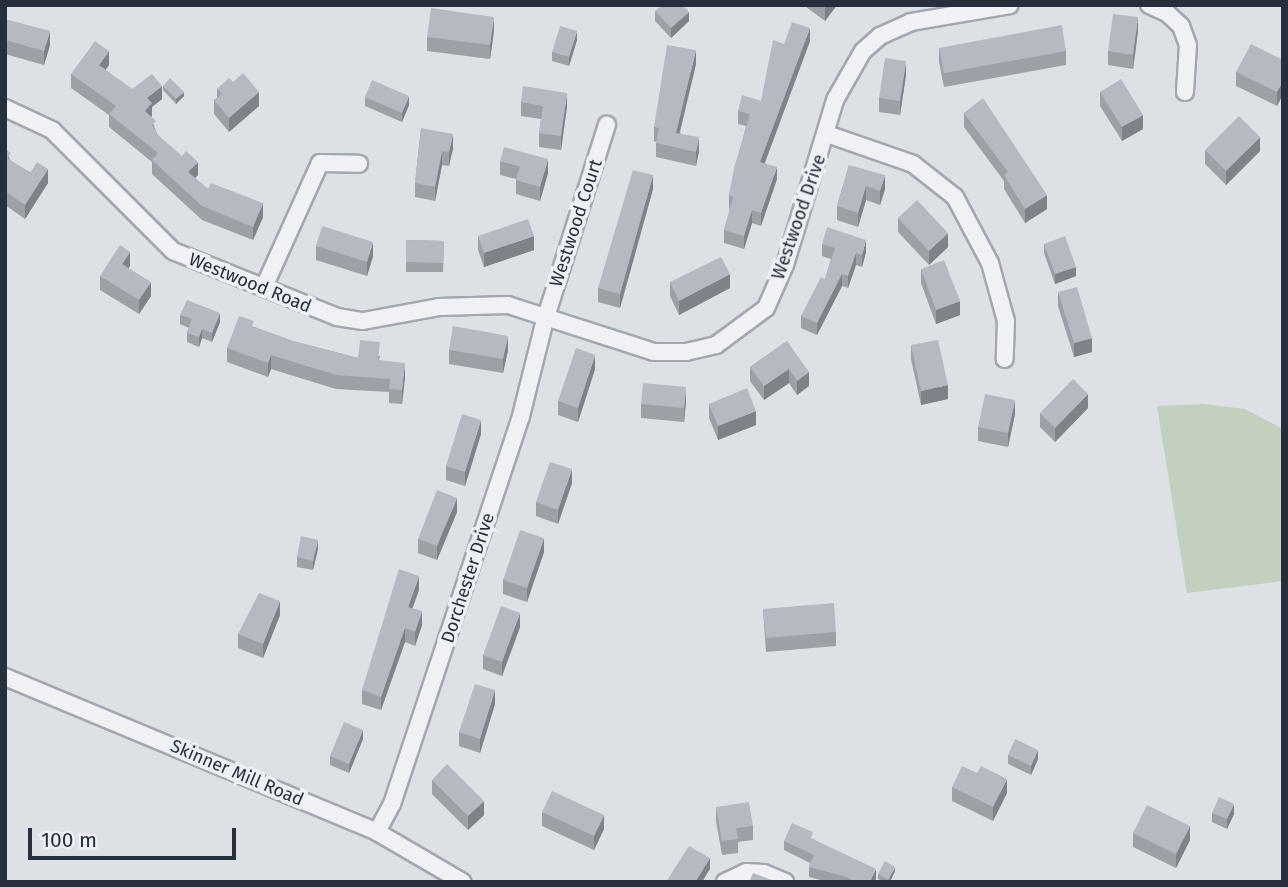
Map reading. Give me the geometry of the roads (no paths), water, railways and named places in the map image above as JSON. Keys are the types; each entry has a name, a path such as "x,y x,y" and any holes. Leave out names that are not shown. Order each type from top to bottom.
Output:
{"street":[{"name":"Westwood Drive","path":"545,320 654,352 716,345 742,330 766,308 785,265 846,76 863,51 880,36 911,22 1010,5"},
{"path":"1149,5 1167,13 1181,26 1188,45 1185,92"},
{"name":"Westwood Road","path":"5,108 52,130 173,251 337,317 363,321 479,303 508,305 545,320"},
{"name":"Westwood Court","path":"545,320 607,125"},
{"path":"827,134 913,164 955,197 990,263 1006,321 1005,359"},
{"path":"264,287 320,163 359,164"},
{"name":"Dorchester Drive","path":"377,832 392,804 521,416 545,320"},
{"name":"Skinner Mill Road","path":"5,677 377,832 463,882"},
{"path":"725,882 746,872 764,873 785,882"}]}
